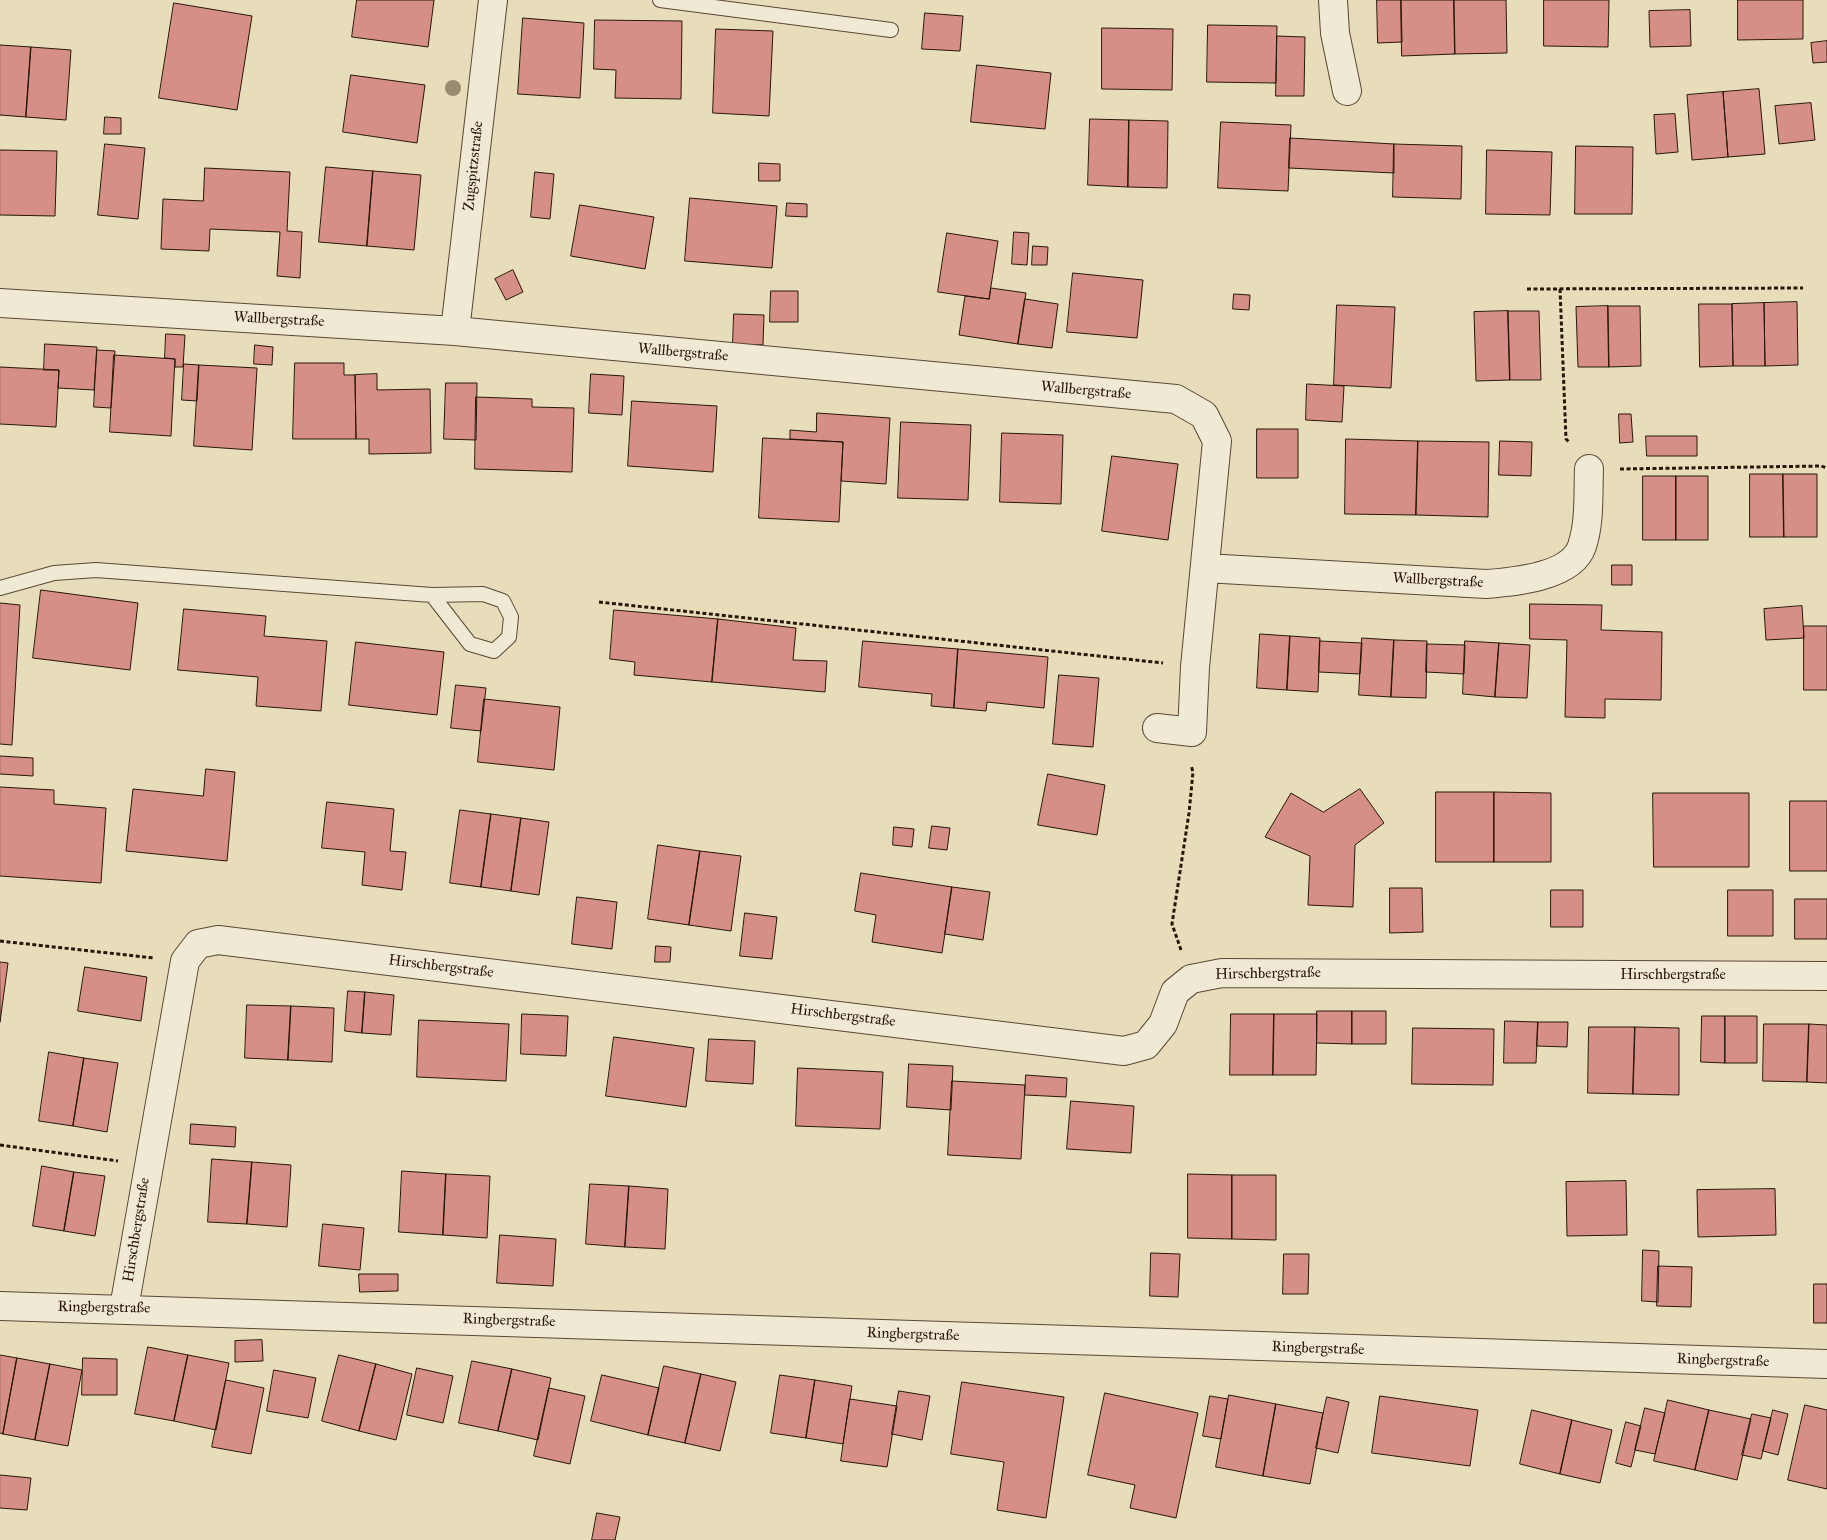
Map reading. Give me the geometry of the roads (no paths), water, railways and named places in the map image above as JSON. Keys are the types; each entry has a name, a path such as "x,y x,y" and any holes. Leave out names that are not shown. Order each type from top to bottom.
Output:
{"street":[{"name":"Zugspitzstraße","path":"456,331 493,0"},
{"path":"1333,0 1335,33 1347,91"},
{"name":"Wallbergstraße","path":"0,303 456,331 1176,399 1204,415 1217,441 1196,667 1192,732 1170,729"},
{"name":"Wallbergstraße","path":"1205,568 1486,584 1517,582 1548,574 1577,556 1582,547 1586,527 1589,469"},
{"name":"Hirschbergstraße","path":"124,1308 185,961 198,944 218,940 1124,1051 1146,1045 1163,1024 1175,992 1191,979 1222,973 1827,976"},
{"name":"Ringbergstraße","path":"0,1306 124,1308 1289,1348 1827,1364"}],"lane":[{"path":"660,0 891,30"},
{"path":"0,588 54,573 96,570 432,595 483,594 503,601 510,617 509,637 494,650 470,644 432,595"}]}
